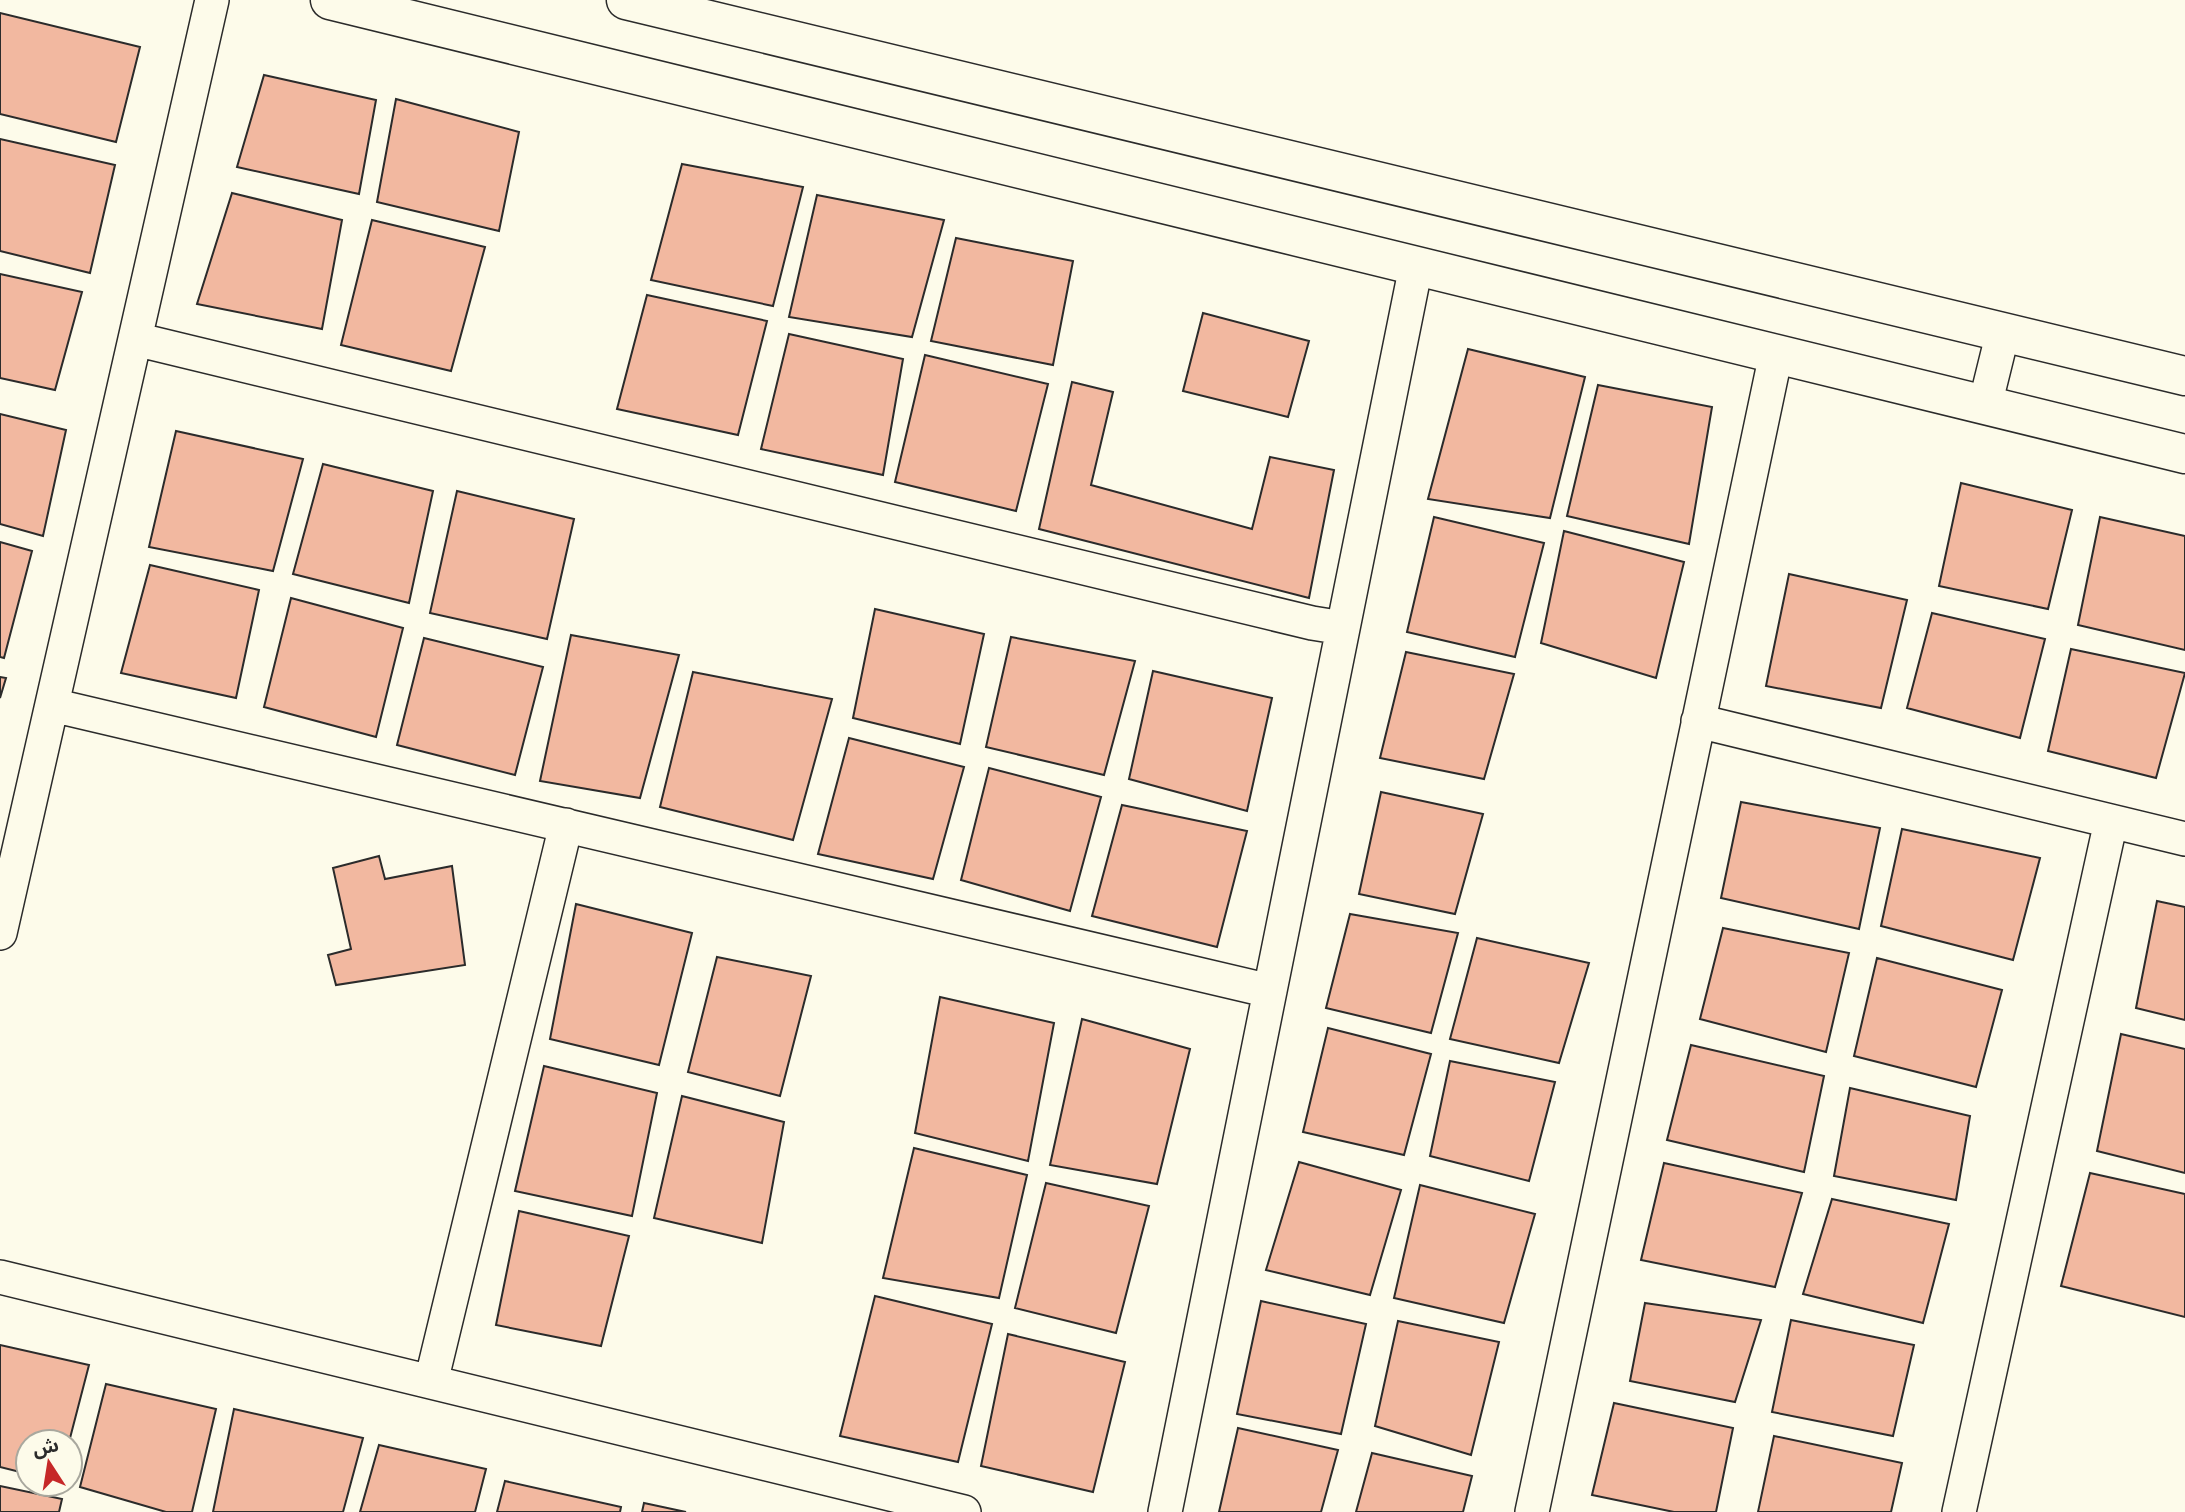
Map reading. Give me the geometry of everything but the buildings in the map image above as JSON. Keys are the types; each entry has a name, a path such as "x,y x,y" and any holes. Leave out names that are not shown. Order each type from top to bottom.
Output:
{"street":[{"path":"0,933 212,0"},
{"path":"330,0 2185,454"},
{"path":"626,0 2185,376"},
{"path":"1165,1512 1416,266"},
{"path":"1985,405 2003,332"},
{"path":"135,339 1285,617 1343,628"},
{"path":"1532,1512 1776,354"},
{"path":"52,705 1270,991"},
{"path":"1698,721 2185,839"},
{"path":"1959,1512 2111,821"},
{"path":"431,1382 566,825"},
{"path":"0,1277 964,1512"}]}
